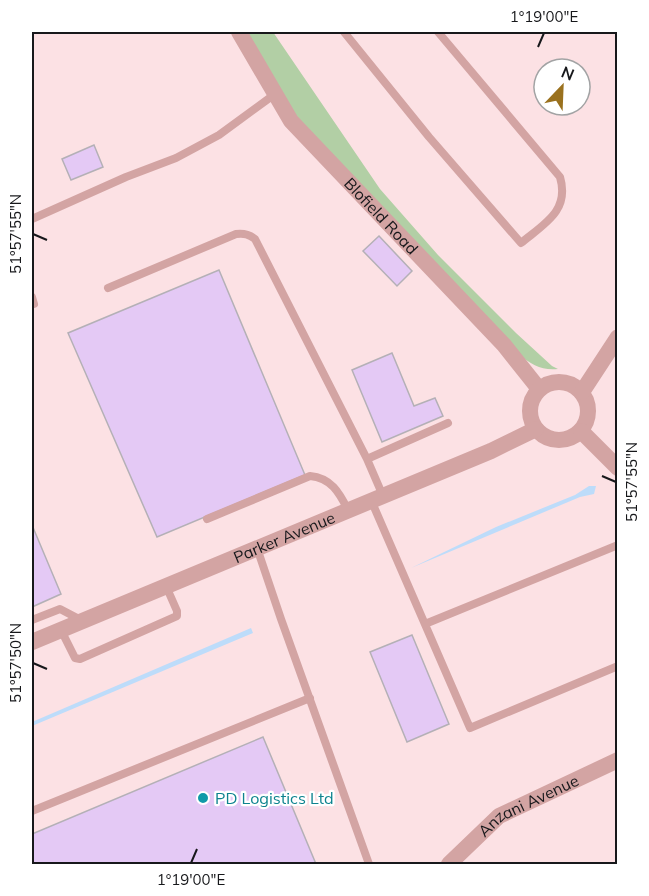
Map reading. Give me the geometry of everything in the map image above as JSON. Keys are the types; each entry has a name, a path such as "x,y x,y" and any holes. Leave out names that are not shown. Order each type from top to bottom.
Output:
{"street":[{"name":"Blofield Road","path":"239,32 291,121 504,345 539,389"},
{"path":"582,392 618,337"},
{"path":"561,381 571,384 582,392 589,412 581,431 573,437 558,440 548,438 536,429 531,420 530,410 532,400 539,389 547,384 561,381"},
{"name":"Parker Avenue","path":"32,642 491,451 536,429"},
{"path":"581,431 618,468"},
{"name":"Anzani Avenue","path":"449,864 499,816 618,760"}],"lane":[{"path":"344,32 429,137 521,243 552,219 562,201 563,188 560,177 438,32"},
{"path":"32,219 126,177 176,158 219,135 275,94"},
{"path":"108,288 236,234 249,235 255,239 367,459 377,498 425,624 470,728 618,666"},
{"path":"367,459 448,423"},
{"path":"207,519 310,476 332,484 339,491 348,510"},
{"path":"425,624 618,545"},
{"path":"257,548 280,619 369,864"},
{"path":"61,630 75,658 80,659 177,616 166,585"},
{"path":"32,620 60,609 82,621"},
{"path":"32,811 310,698"}],"shaded area":[{"path":"32,32 617,32 617,864 32,864"}],"green space":[{"path":"245,32 273,32 380,189 438,255 516,333 558,369 537,366 519,355 303,128"}],"water":[{"path":"589,486 596,486 594,494 580,497 411,568 496,527 575,495"},
{"path":"251,628 253,633 32,726 32,722"}],"building":[{"path":"94,145 103,167 71,180 62,159"},
{"path":"379,236 412,271 397,286 363,251"},
{"path":"219,270 305,475 157,537 68,333"},
{"path":"392,353 414,406 435,398 443,416 382,442 352,370"},
{"path":"32,525 61,594 32,607"},
{"path":"412,635 449,724 407,742 370,652"},
{"name":"PD Logistics Ltd","path":"263,737 316,864 32,864 32,834"}],"place":[{"name":"PD Logistics Ltd","path":"203,798"}]}
